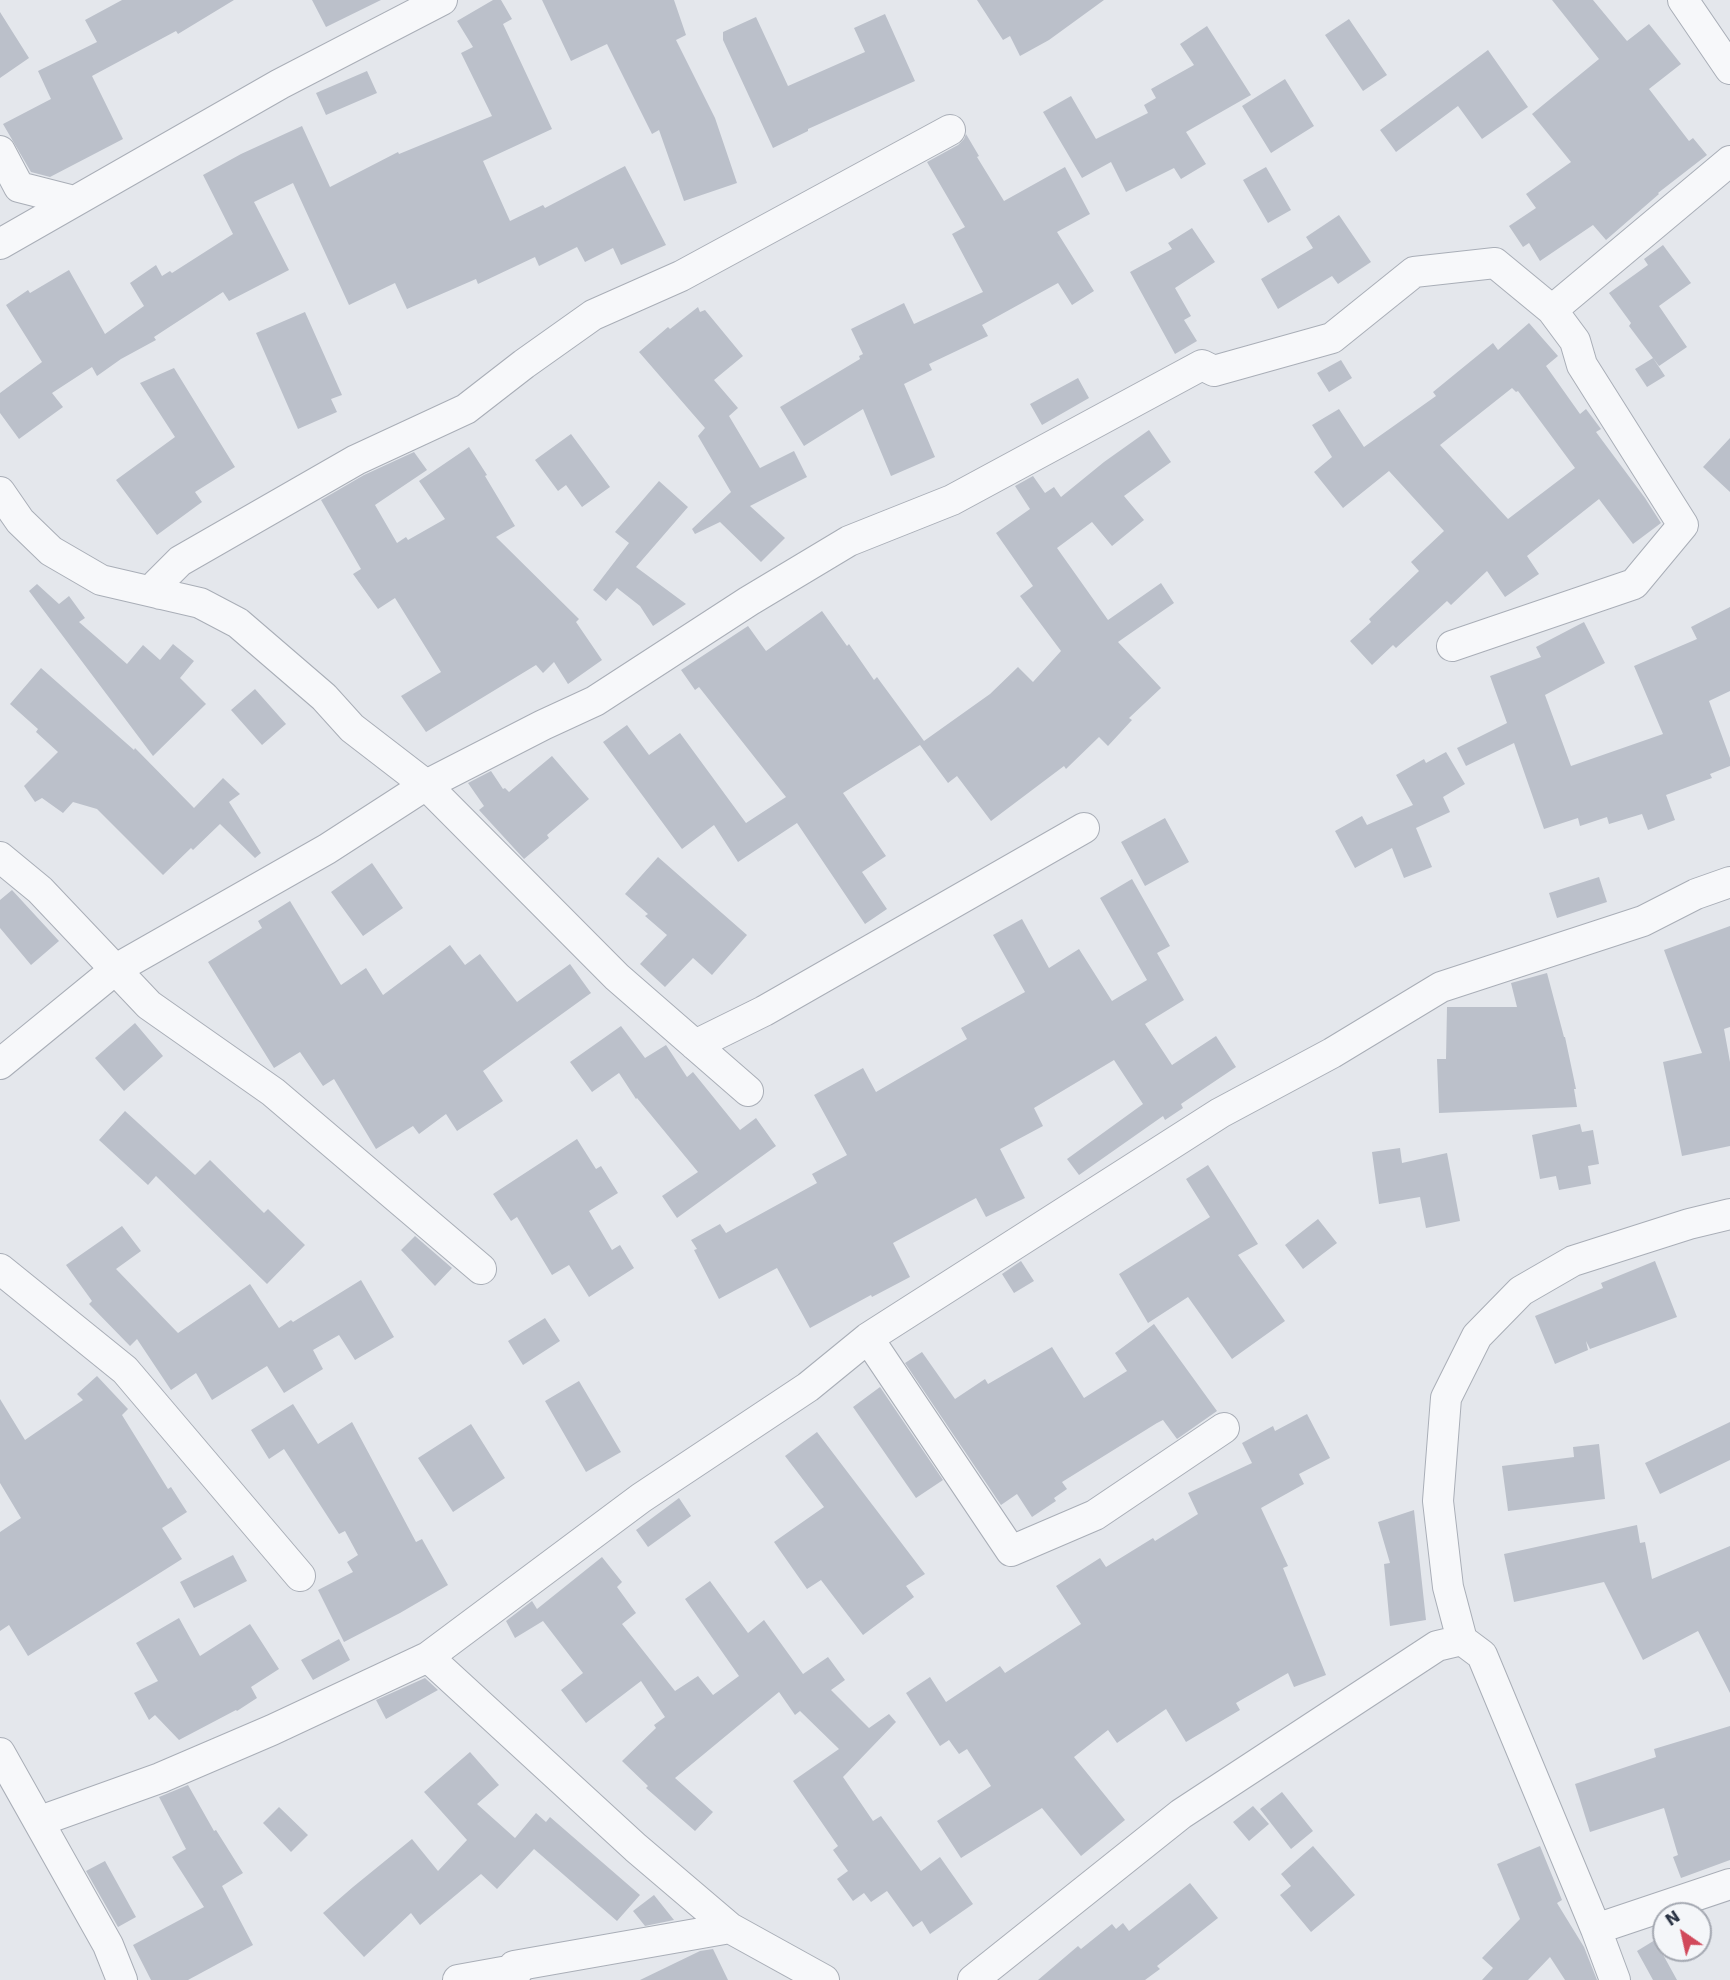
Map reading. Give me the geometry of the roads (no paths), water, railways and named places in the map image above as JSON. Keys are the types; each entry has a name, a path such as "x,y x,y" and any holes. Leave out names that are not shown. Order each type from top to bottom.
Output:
{"street":[{"path":"0,244 279,84 442,0"},
{"path":"1683,0 1730,69"},
{"path":"160,594 157,584 180,561 356,460 465,409 593,315 681,276 950,130"},
{"path":"0,151 20,187 74,201"},
{"path":"1552,310 1730,161"},
{"path":"0,1064 116,969 327,849 426,785 543,725 596,701 749,601 849,541 952,500 1202,365 1214,371 1332,338 1414,272 1495,262 1552,310 1575,341 1582,365 1683,525 1634,584 1452,646"},
{"path":"0,492 20,521 51,551 101,580 200,603 238,623 324,697 351,728 426,785 617,977 748,1091"},
{"path":"695,1045 764,1011 1084,828"},
{"path":"0,857 40,890 149,1005 273,1092 481,1269"},
{"path":"40,1821 160,1778 272,1730 428,1657 641,1498 808,1387 868,1338 1220,1113 1332,1053 1441,987 1643,921 1696,894 1730,882"},
{"path":"1615,1980 1482,1655 1462,1640 1448,1587 1438,1501 1446,1398 1478,1336 1521,1291 1573,1261 1689,1224 1728,1223"},
{"path":"0,1269 125,1370 300,1576"},
{"path":"868,1338 1011,1551 1095,1515 1224,1428"},
{"path":"973,1980 1181,1814 1437,1646 1462,1640"},
{"path":"428,1657 636,1848 730,1928 824,1980"},
{"path":"0,1753 108,1945 122,1980"},
{"path":"1596,1929 1730,1884"},
{"path":"523,1975 514,1966 730,1928"},
{"path":"458,1980 523,1975"}]}
